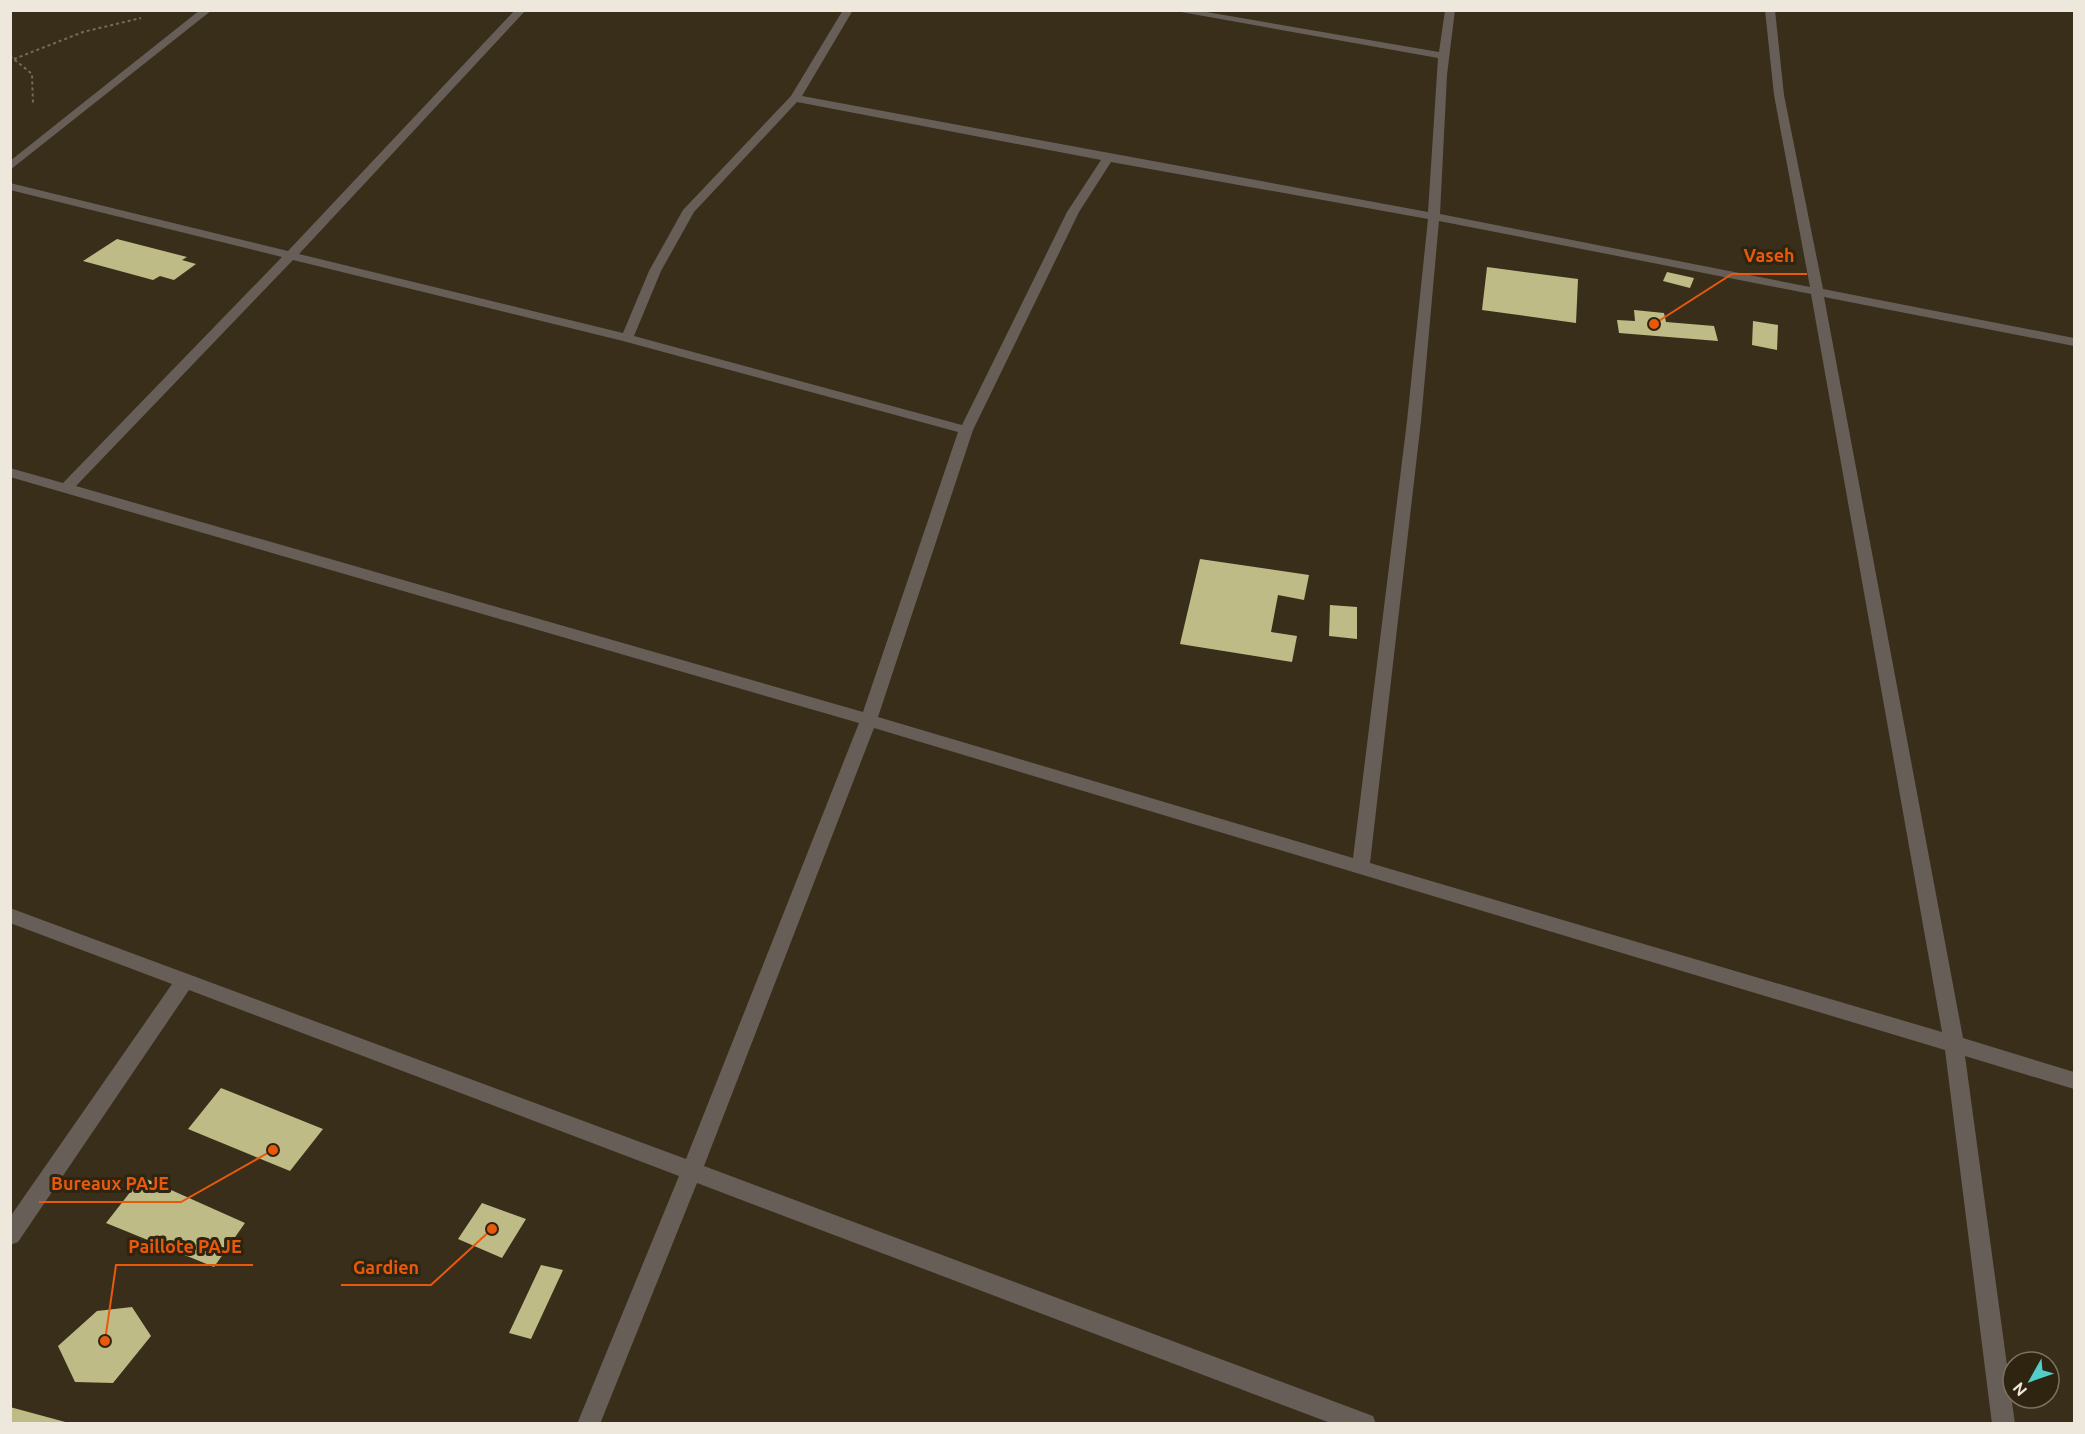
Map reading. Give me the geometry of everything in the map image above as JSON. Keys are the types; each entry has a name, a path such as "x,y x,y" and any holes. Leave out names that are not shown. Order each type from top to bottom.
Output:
{"street":[{"path":"10,166 207,10"},
{"path":"66,488 291,255 521,10"},
{"path":"627,338 655,272 689,210 795,98 848,10"},
{"path":"1174,10 1442,56"},
{"path":"1361,867 1408,483 1435,217 1442,56 1450,10"},
{"path":"1770,10 1779,95 1954,1045 2004,1424"},
{"path":"795,98 1435,217 2074,342"},
{"path":"588,1424 692,1170 869,720 966,430 1073,212 1108,158"},
{"path":"10,186 627,338 966,430"},
{"path":"10,472 869,720 2074,1080"},
{"path":"10,915 1365,1424"},
{"path":"10,1235 185,981"}],"path":[{"path":"14,59 83,32 149,16"},
{"path":"10,56 32,74 34,98 32,114"}],"building":[{"path":"117,239 187,257 182,260 196,264 174,280 160,276 153,280 83,261"},
{"path":"1487,267 1578,279 1576,323 1482,310"},
{"path":"1667,272 1694,278 1690,288 1663,281"},
{"path":"1634,310 1664,313 1666,322 1714,326 1718,341 1619,333 1617,320 1635,321"},
{"path":"1753,321 1778,325 1777,350 1752,345"},
{"path":"1200,559 1309,575 1304,600 1278,595 1271,632 1297,636 1292,662 1180,644"},
{"path":"1330,605 1357,607 1357,639 1329,636"},
{"path":"221,1088 323,1129 290,1171 188,1129"},
{"path":"142,1177 245,1223 214,1267 106,1223"},
{"path":"482,1203 526,1219 502,1258 458,1239"},
{"path":"541,1265 563,1270 531,1339 509,1333"},
{"path":"132,1307 151,1336 113,1383 75,1382 58,1346 97,1311"},
{"path":"10,1407 69,1423 69,1424 10,1424"}],"place":[{"name":"Vaseh","path":"1654,324"},
{"name":"Bureaux PAJE","path":"273,1150"},
{"name":"Gardien","path":"492,1229"},
{"name":"Paillote PAJE","path":"105,1341"}]}
